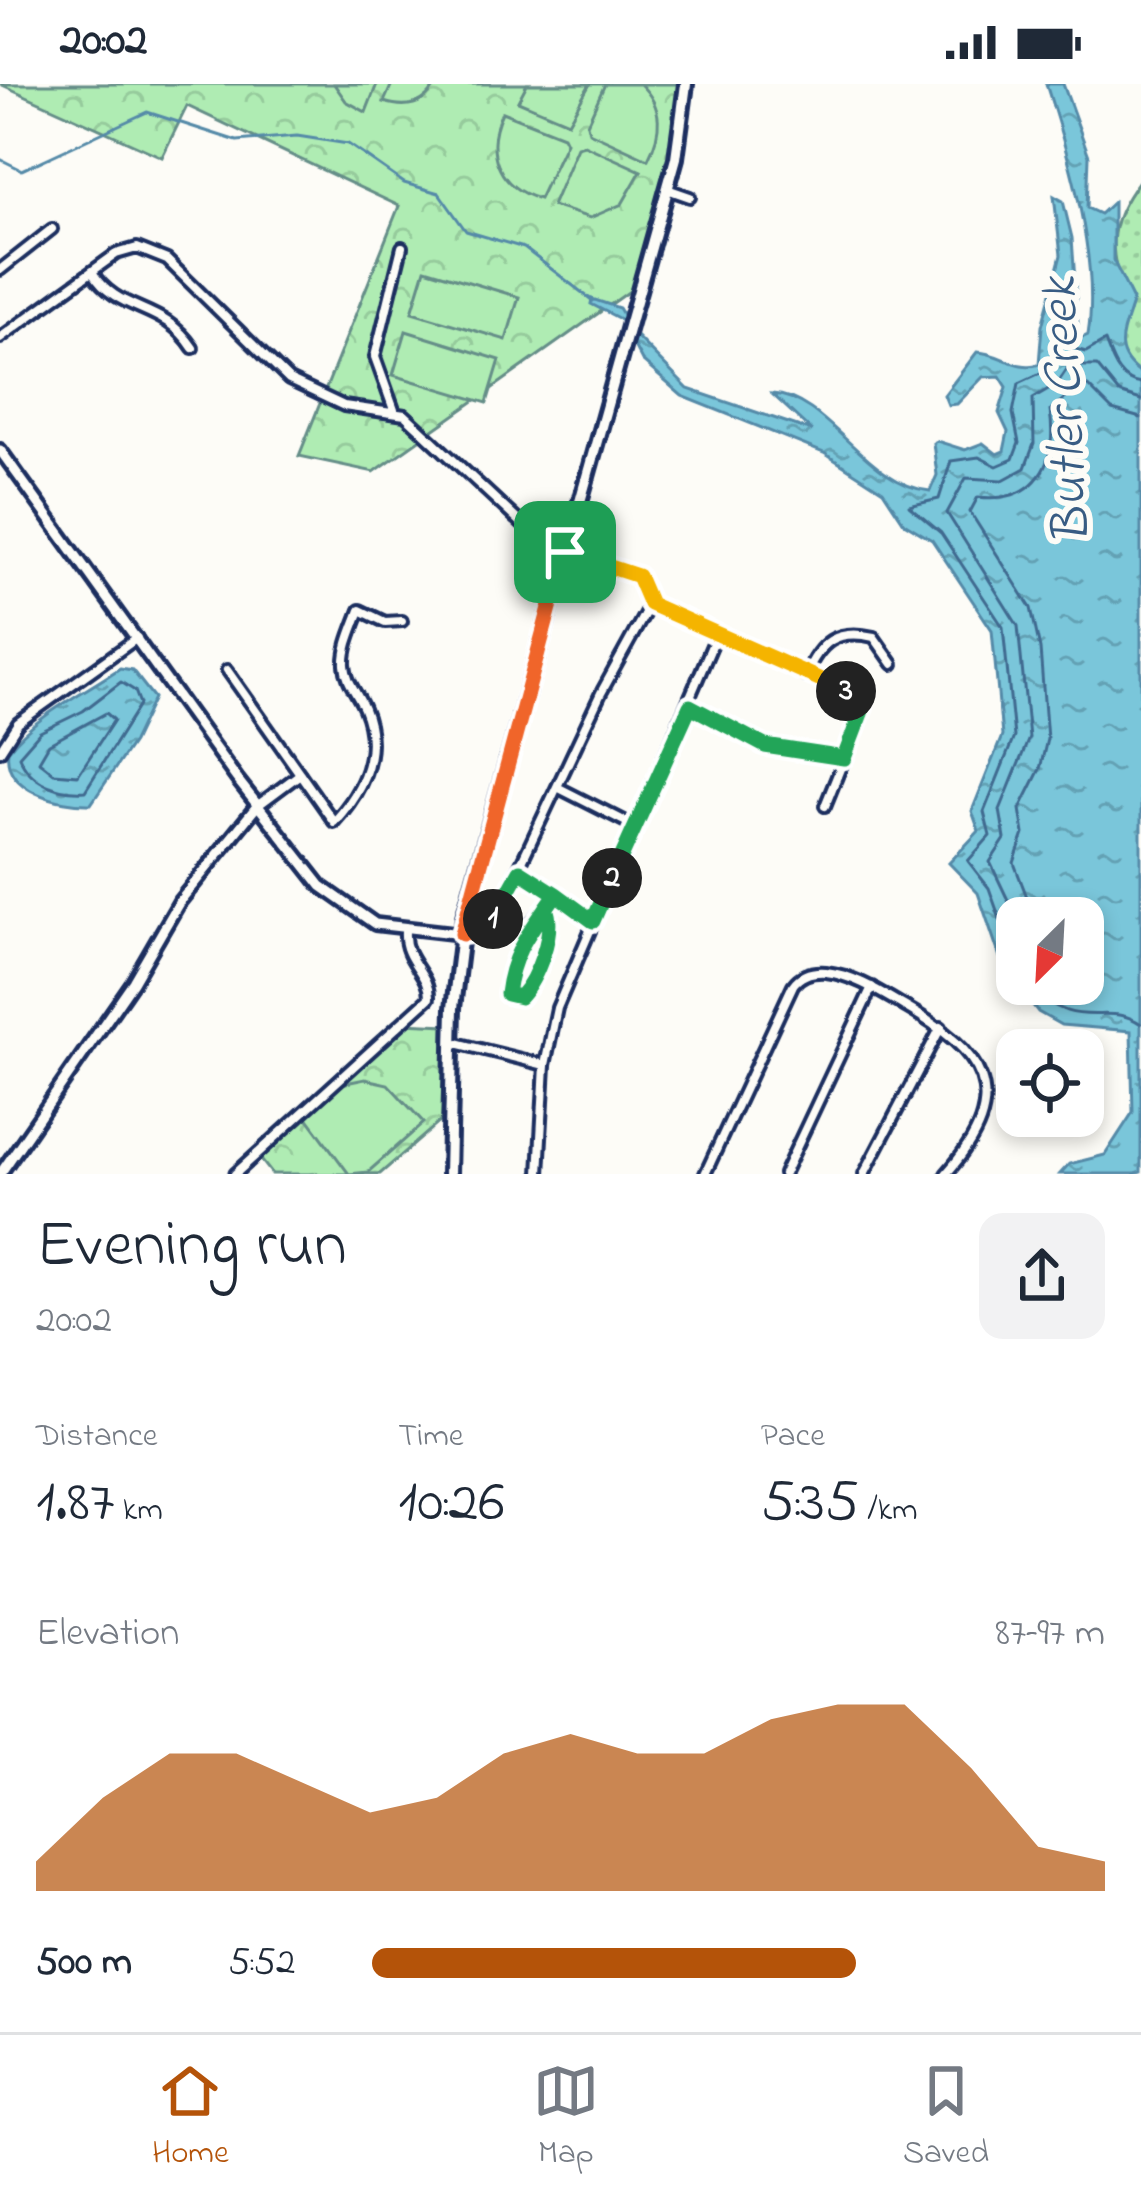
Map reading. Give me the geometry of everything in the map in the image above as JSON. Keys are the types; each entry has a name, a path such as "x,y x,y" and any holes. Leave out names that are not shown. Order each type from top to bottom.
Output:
{"main road":[{"path":"449,1174 452,1042 462,934 668,189 682,130 686,84"}],"street":[{"path":"668,189 690,197"},
{"path":"0,270 52,229"},
{"path":"394,410 375,357 402,247"},
{"path":"0,338 129,249 156,254 206,294 290,380 344,406 394,410 417,424 526,532 565,552 624,569 644,583 650,604 601,693 561,789 489,926 462,934 405,932 363,919 332,897 257,806 0,450"},
{"path":"92,272 109,293 175,322 194,348"},
{"path":"650,604 862,701 861,717 825,806"},
{"path":"227,670 334,822 363,784 371,752 367,717 346,672 348,643 360,610 385,622 402,621"},
{"path":"805,676 816,650 843,634 874,637 893,664"},
{"path":"538,1174 545,1065 557,1008 690,706 716,636"},
{"path":"0,751 18,723 137,638"},
{"path":"690,706 765,746 844,758"},
{"path":"0,1174 133,982 180,901 257,806 300,774"},
{"path":"561,789 635,826"},
{"path":"520,871 593,921"},
{"path":"546,908 550,925 526,992 520,997 507,994 518,948 534,918 556,894"},
{"path":"235,1174 429,998 429,986 406,954 405,932"},
{"path":"705,1174 793,985 816,973 872,987 941,1027 972,1056 985,1078 986,1092 977,1132 946,1174"},
{"path":"784,1174 872,987"},
{"path":"864,1174 941,1027"},
{"path":"452,1042 545,1065"}],"green space":[{"path":"0,84 685,84 664,205 634,288 374,472 299,456 399,206 187,106 162,157"},
{"path":"334,84 377,84 366,112 346,101"},
{"path":"392,84 436,84 421,101 400,105 384,102"},
{"path":"527,84 590,84 568,122 518,101"},
{"path":"605,84 640,84 653,101 658,129 648,159 589,132 587,124"},
{"path":"502,112 563,136 566,142 539,199 513,186 498,165 494,140"},
{"path":"584,145 641,171 622,204 590,218 552,206 577,147"},
{"path":"1141,178 1141,374 1120,346 1129,312 1113,242 1120,212"},
{"path":"425,269 519,297 506,340 412,312"},
{"path":"406,331 500,360 487,403 393,375"},
{"path":"404,1023 446,1025 442,1120 380,1174 272,1174 258,1156"},
{"path":"365,1079 388,1084 424,1123 368,1172 349,1174 306,1116 341,1084"}],"water":[{"name":"Butler Creek","path":"1046,84 1063,84 1089,156 1087,208 1100,214 1113,202 1113,260 1133,300 1122,349 1141,374 1141,1172 1135,1174 1060,1174 1069,1164 1105,1155 1133,1112 1131,1031 1061,1025 1033,1005 1104,1005 1104,897 996,897 996,946 978,893 949,863 979,831 972,811 1002,736 992,630 932,540 904,523 883,491 824,453 682,396 642,361 620,319 591,304 592,299 619,308 636,336 688,389 812,431 772,394 792,399 811,409 886,473 930,491 937,475 933,443 965,450 983,443 997,454 1004,451 1008,432 999,413 1007,387 1000,376 983,377 957,404 948,405 944,395 977,352 1024,366 1039,364 1042,326 1061,255 1054,196 1063,201 1072,238 1079,339 1088,335 1090,274 1073,175"},
{"path":"120,668 132,670 154,698 133,742 91,804 64,802 24,786 9,765 8,751 46,716"}],"waterway":[{"path":"0,159 22,170 147,112 237,141 297,136 348,144 404,183 439,193 466,231 524,248 593,301"}],"route":[{"path":"565,552 479,856 462,934 477,934 489,926 520,871 556,894 546,908 550,925 538,965 520,997 507,994 509,973 534,918 556,894 593,921 690,706 727,731 765,746 844,758 863,708 855,695 650,604 638,576 565,552"}]}
